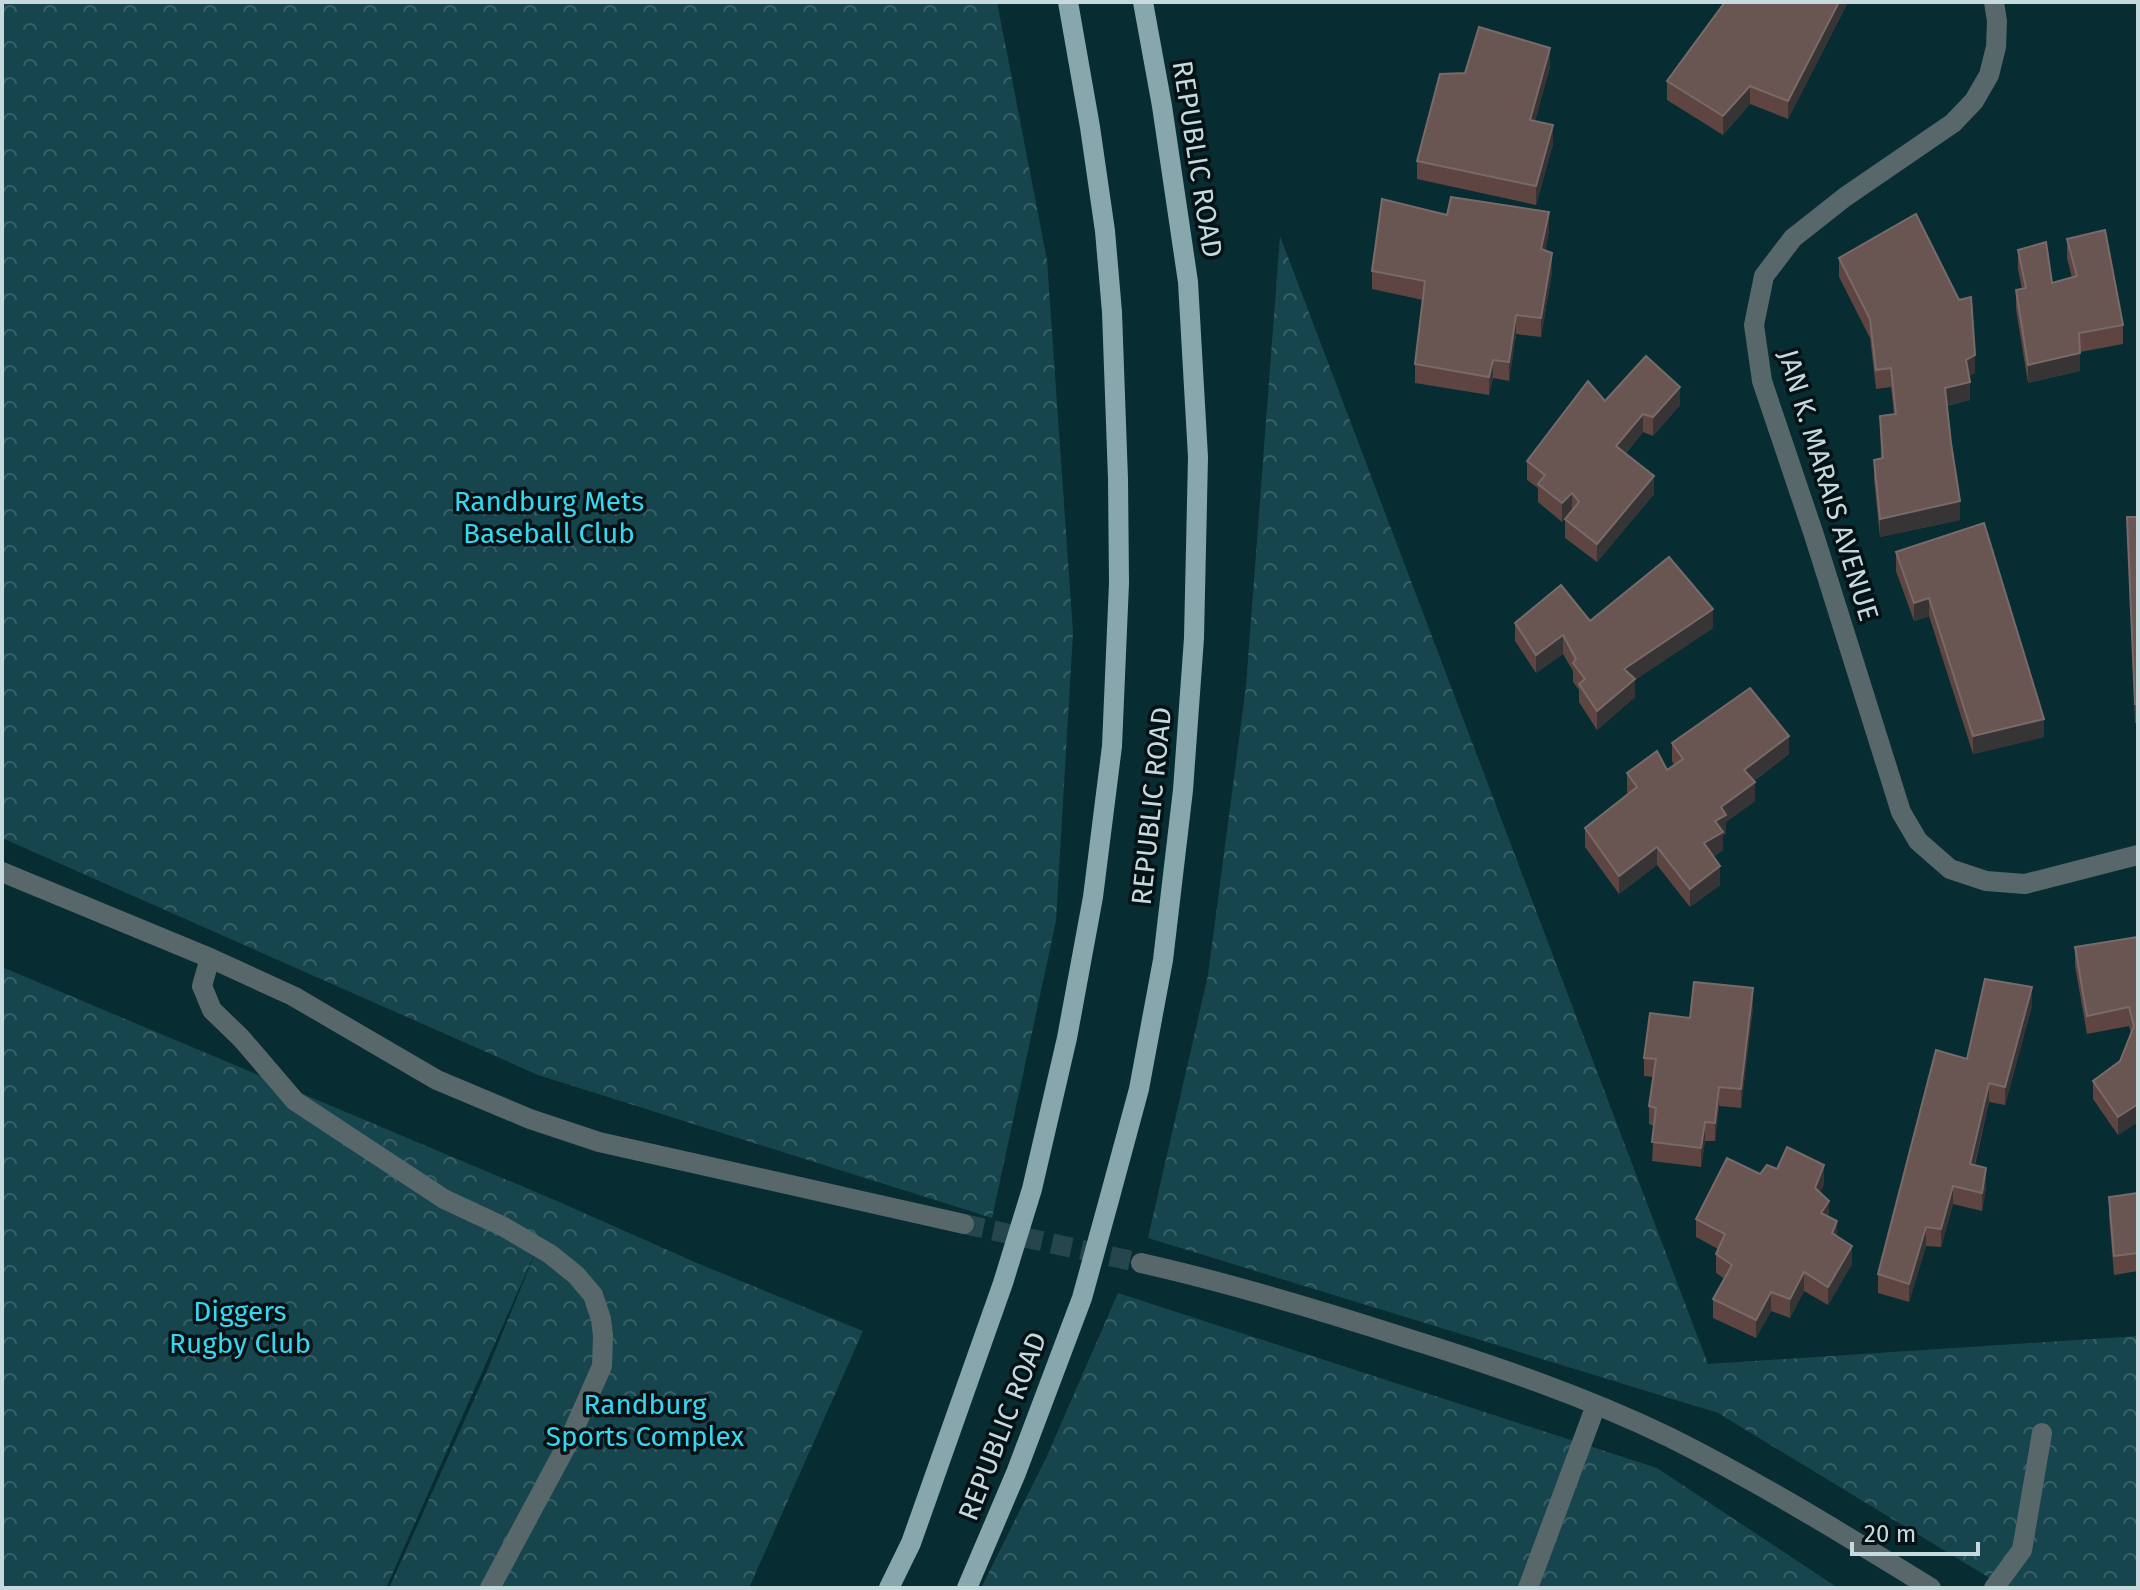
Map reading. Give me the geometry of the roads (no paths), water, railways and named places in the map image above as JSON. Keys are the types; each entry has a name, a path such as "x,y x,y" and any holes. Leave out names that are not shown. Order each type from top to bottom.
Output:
{"main road":[{"name":"REPUBLIC ROAD","path":"889,1588 911,1543 1003,1283 1032,1189 1067,1038 1093,897 1112,746 1119,583 1112,312 1105,231 1068,2"},
{"name":"REPUBLIC ROAD","path":"967,1588 1016,1473 1082,1298 1109,1200 1139,1089 1163,960 1183,790 1194,638 1198,457 1188,282 1143,2"}],"street":[{"name":"JAN K. MARAIS AVENUE","path":"1994,2 1996,47 1989,75 1974,101 1953,123 1845,197 1793,238 1764,276 1754,325 1762,381 1901,812 1918,841 1950,869 1986,881 2025,884 2138,855"},
{"path":"2,872 210,958 293,996 437,1080 530,1119 599,1142 964,1224"},
{"path":"210,958 202,986 212,1010 241,1038 295,1101 444,1199 504,1227 550,1254 584,1283 593,1295 602,1328 602,1366 568,1443 490,1588"},
{"path":"1141,1263 1328,1313 1494,1366 1596,1405 1668,1437 1801,1508 1931,1588"},
{"path":"1528,1588 1596,1405"},
{"path":"1994,1588 2022,1550 2042,1433"}],"tunnel":[{"path":"964,1224 1141,1263"}],"park label":[{"name":"Randburg Mets Baseball Club","path":"549,517"},
{"name":"Diggers Rugby Club","path":"240,1327"},
{"name":"Randburg Sports Complex","path":"645,1420"}]}
